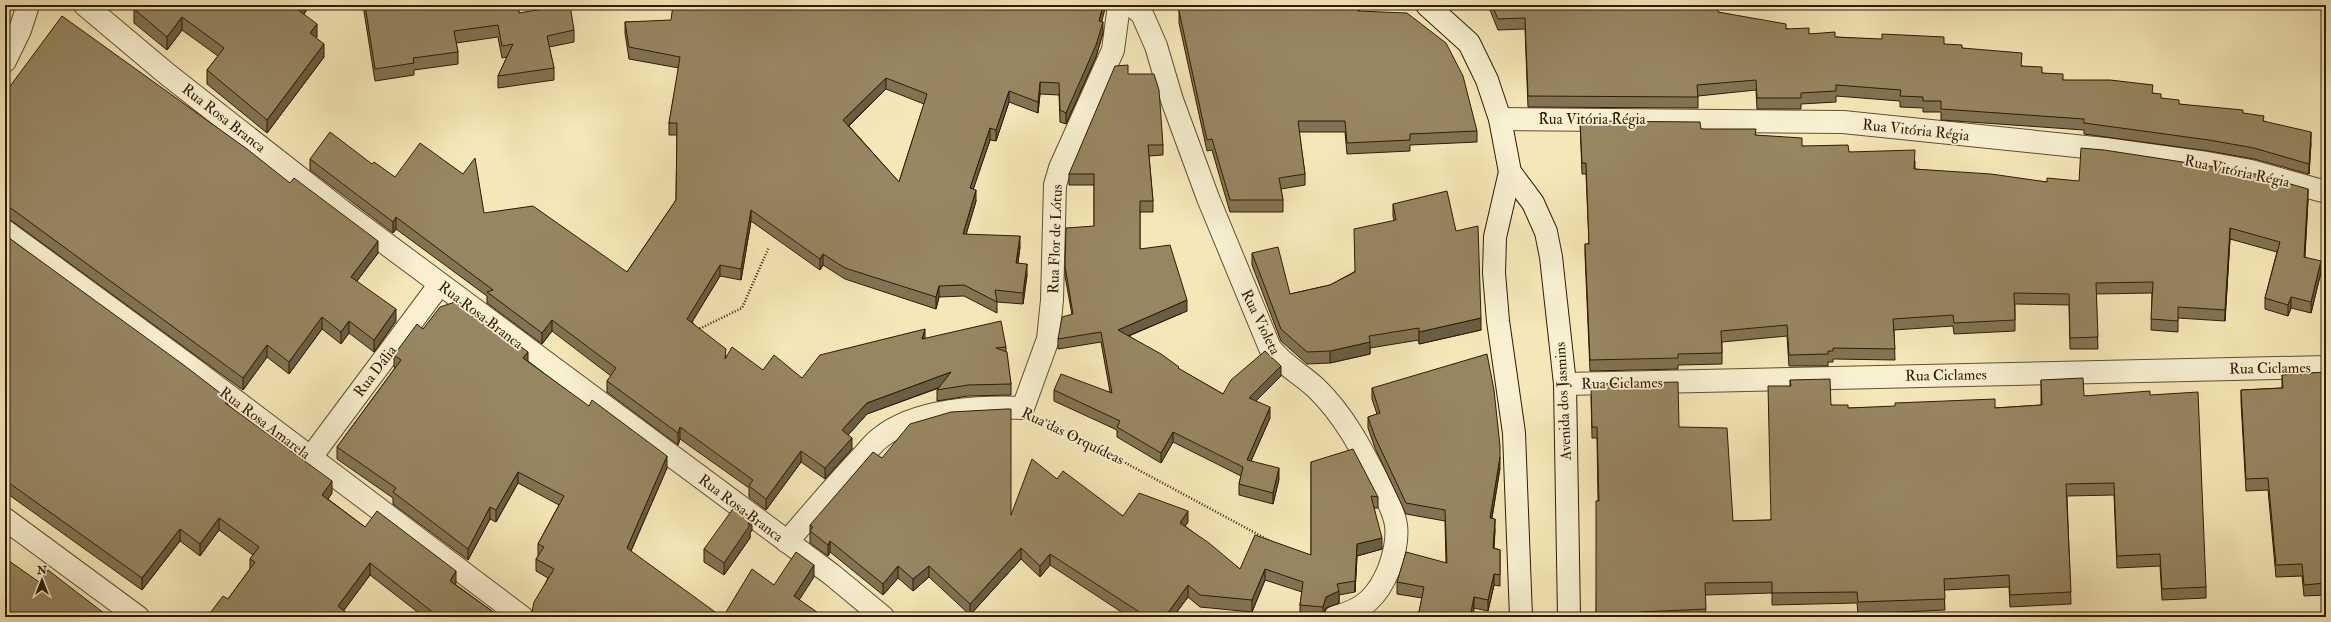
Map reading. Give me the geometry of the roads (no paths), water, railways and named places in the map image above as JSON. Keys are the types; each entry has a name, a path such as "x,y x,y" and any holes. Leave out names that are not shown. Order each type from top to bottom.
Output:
{"street":[{"path":"5,61 20,30 28,5"},
{"name":"Rua Rosa Branca","path":"85,5 173,79 342,211 787,542 883,617"},
{"name":"Rua Flor de Lótus","path":"1024,408 1048,339 1052,300 1055,185 1060,168 1113,50 1119,5"},
{"name":"Rua Violeta","path":"1131,5 1142,14 1156,46 1172,100 1208,198 1270,348 1280,360 1315,387 1339,412 1362,451 1391,508 1396,524 1397,538 1393,557 1385,579 1374,598 1360,607 1335,617"},
{"name":"Avenida dos Jasmins","path":"1427,5 1469,43 1488,80 1500,119 1510,172 1495,237 1494,274 1498,321 1514,433 1521,617"},
{"name":"Rua Vitória Régia","path":"1500,119 1843,122 2105,149 2207,162 2251,171 2326,192"},
{"name":"Avenida dos Jasmins","path":"1510,172 1533,203 1546,232 1551,257 1565,384 1569,617"},
{"name":"Rua Rosa Amarela","path":"5,231 311,457 522,617"},
{"name":"Rua Dália","path":"311,457 440,284"},
{"name":"Rua Ciclames","path":"1565,384 2326,367"},
{"name":"Rua das Orquídeas","path":"787,542 840,480 880,437 903,425 936,414 969,408 1024,408"},
{"path":"5,519 138,617"}]}
